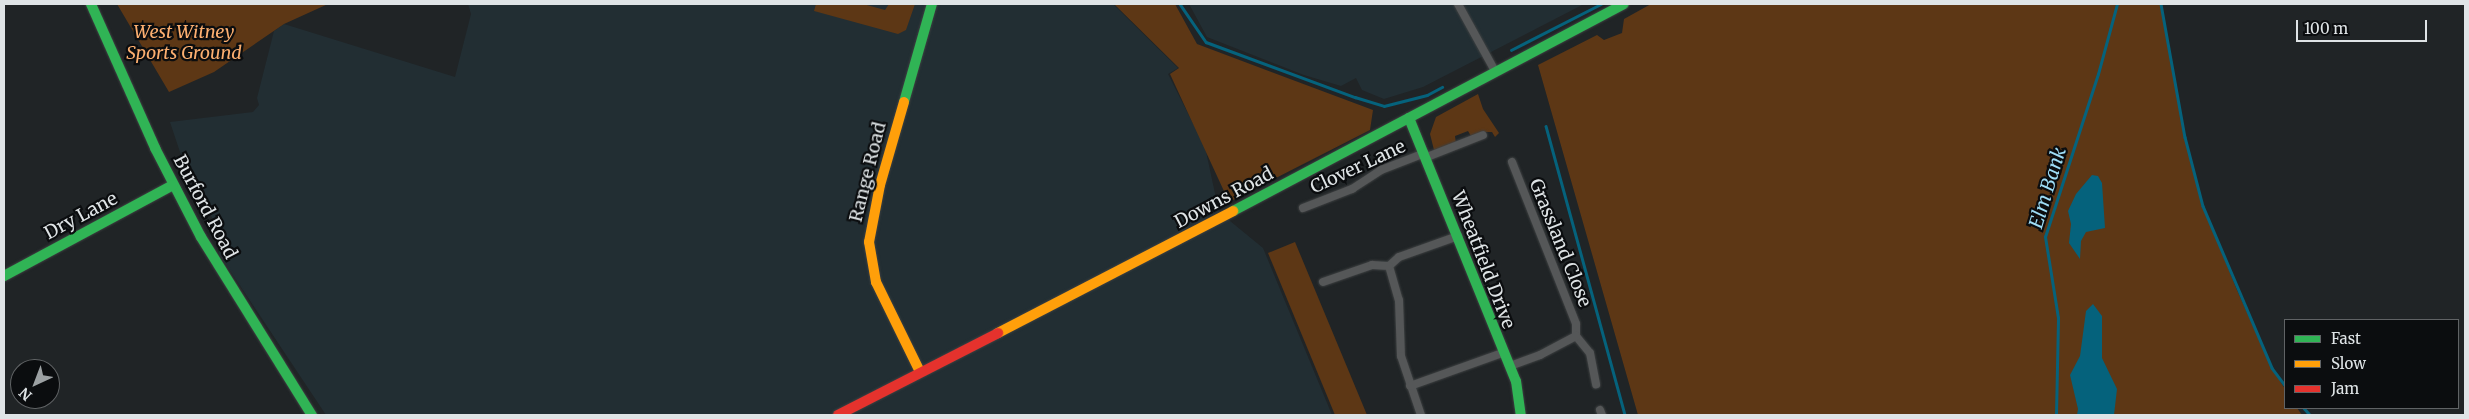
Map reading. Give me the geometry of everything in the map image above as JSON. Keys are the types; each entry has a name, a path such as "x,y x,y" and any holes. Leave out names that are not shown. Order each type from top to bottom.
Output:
{"street":[{"name":"Burford Road","path":"91,4 173,185 211,255 312,415"},
{"name":"Range Road","path":"920,372 876,282 869,242 880,185 932,4"},
{"path":"1458,4 1494,70"},
{"name":"Downs Road","path":"838,415 1109,277 1409,118 1494,70 1624,4"},
{"name":"Wheatfield Drive","path":"1409,118 1426,155 1502,353 1510,366 1520,395 1521,415"},
{"name":"Clover Lane","path":"1302,208 1345,193 1381,170 1483,135"},
{"name":"Grassland Close","path":"1512,162 1576,324 1576,336 1590,353 1596,384"},
{"name":"Dry Lane","path":"4,276 173,185"},
{"path":"1323,282 1372,265 1389,266 1399,257 1458,236"},
{"path":"1389,266 1399,300 1401,356 1421,415"},
{"name":"Grassland Close","path":"1510,366 1540,355 1576,336"},
{"path":"1410,386 1502,353"}],"shaded area":[{"path":"468,4 1113,4 1178,68 1168,74 1205,147 1219,212 1263,248 1332,415 326,415 219,254 219,232 180,152 170,122 253,112 259,105 257,98 274,31 284,24 455,77 471,14"},
{"path":"1189,4 1584,4 1423,87 1384,99 1362,90 1356,78 1341,86 1304,75 1207,37"}],"green space":[{"name":"West Witney Sports Ground","path":"117,4 328,4 284,24 214,72 169,92"},
{"path":"816,4 863,4 885,10 889,4 915,4 906,30 898,34 814,11"},
{"path":"1114,4 1175,4 1197,44 1373,110 1370,130 1229,202 1170,74 1179,68"},
{"path":"1651,4 2161,4 2185,137 2203,206 2237,290 2272,368 2284,387 2284,409 2298,409 2302,415 1638,415 1538,65 1597,35 1604,40 1622,33 1624,19"},
{"path":"1478,94 1483,109 1499,133 1495,137 1492,132 1484,132 1472,138 1468,131 1455,136 1456,144 1434,150 1430,134 1436,117"},
{"path":"1295,242 1367,415 1335,415 1268,253"}],"water":[{"path":"2092,175 2098,176 2102,183 2105,228 2086,232 2081,241 2080,259 2069,243 2071,224 2068,211 2076,194"},
{"path":"2093,304 2102,316 2102,358 2117,389 2114,415 2077,415 2078,409 2070,375 2080,356 2086,311"}],"waterway":[{"path":"1180,4 1206,42 1355,97 1384,106 1427,95 1442,87"},
{"path":"1511,50 1601,4"},
{"name":"Elm Bank","path":"2056,415 2058,318 2045,237 2098,74 2117,4"},
{"path":"2161,4 2185,137 2203,206 2272,368 2284,384"},
{"path":"1546,126 1625,415"},
{"path":"2305,409 2310,415"}],"traffic: fast":[{"path":"91,4 155,148 201,237 312,415"},
{"path":"904,102 932,4"},
{"path":"1233,211 1624,4"},
{"path":"1409,118 1516,381 1521,415"},
{"path":"4,276 173,185"}],"traffic: slow":[{"path":"904,102 880,185 869,242 876,282 920,372"},
{"path":"998,333 1233,211"}],"traffic: jam":[{"path":"838,415 998,333"}]}
